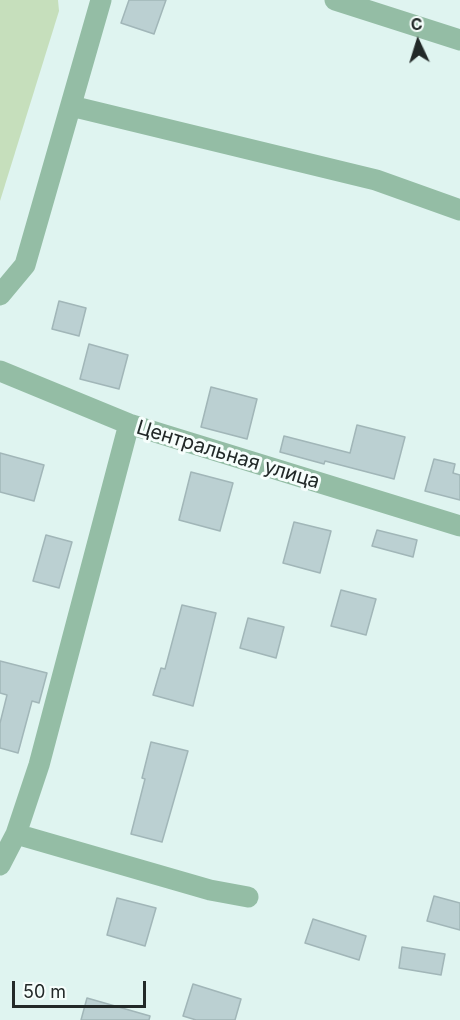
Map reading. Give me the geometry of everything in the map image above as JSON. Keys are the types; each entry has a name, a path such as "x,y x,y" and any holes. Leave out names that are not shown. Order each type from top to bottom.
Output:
{"street":[{"path":"0,295 25,265 101,0"},
{"path":"335,0 460,40"},
{"path":"71,106 376,180 460,210"},
{"name":"Центральная улица","path":"0,371 129,424 460,526"},
{"path":"0,865 16,834 39,765 129,424"},
{"path":"16,834 210,890 248,897"}],"green space":[{"path":"0,0 58,0 59,11 0,201"}],"building":[{"path":"129,0 166,0 154,34 121,23"},
{"path":"59,301 86,308 79,336 52,329"},
{"path":"89,344 128,355 119,389 80,379"},
{"path":"211,387 257,399 247,439 201,427"},
{"path":"357,425 405,437 394,479 280,452 284,436 350,453"},
{"path":"0,453 44,465 34,501 0,492"},
{"path":"434,459 455,464 453,473 460,475 460,500 425,491"},
{"path":"191,472 233,483 220,531 179,520"},
{"path":"294,522 331,531 320,573 283,563"},
{"path":"377,530 417,540 413,557 372,546"},
{"path":"46,535 72,542 59,588 33,581"},
{"path":"341,590 376,599 366,635 331,626"},
{"path":"182,605 216,613 193,706 153,695 161,668 165,669"},
{"path":"248,618 284,627 276,658 240,648"},
{"path":"0,661 47,673 39,703 32,701 18,753 0,748 0,723 7,695 0,693"},
{"path":"151,742 188,751 162,842 131,834 145,779 142,778"},
{"path":"434,896 460,903 460,930 427,921"},
{"path":"117,898 156,908 145,946 107,935"},
{"path":"313,919 366,936 359,960 305,943"},
{"path":"402,947 445,954 441,975 399,968"},
{"path":"193,984 241,999 235,1020 196,1020 183,1016"},
{"path":"87,998 150,1016 149,1020 81,1020"}]}
